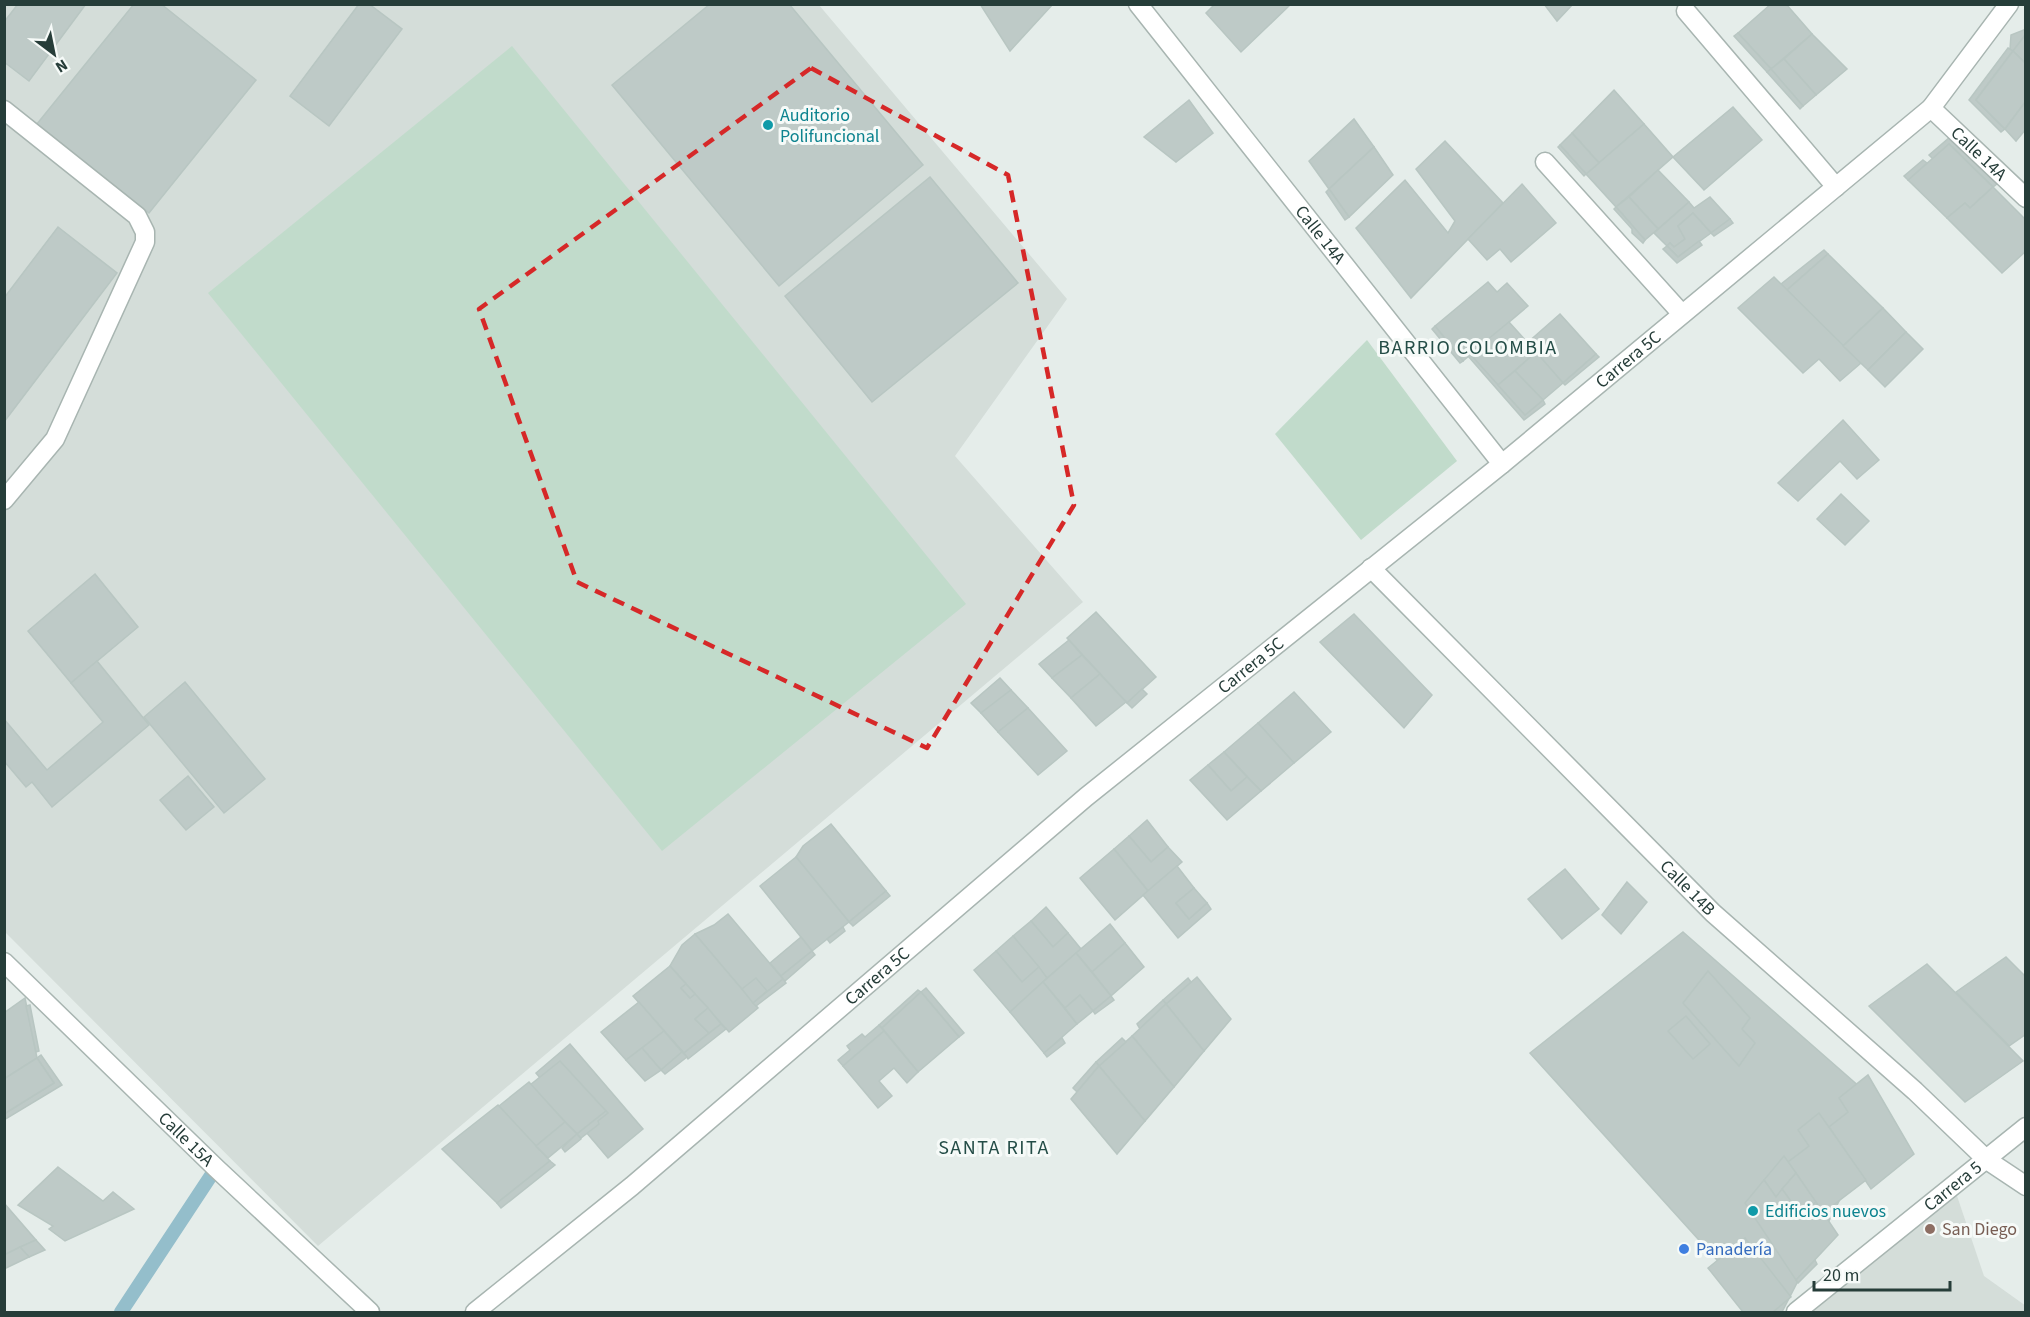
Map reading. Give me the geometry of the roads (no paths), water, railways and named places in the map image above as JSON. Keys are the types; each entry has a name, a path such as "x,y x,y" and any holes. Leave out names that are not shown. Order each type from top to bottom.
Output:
{"street":[{"name":"Calle 14A","path":"1138,4 1502,464"},
{"name":"Carrera 5C","path":"475,1312 641,1179 1086,797 1502,464 1931,108 2009,4"},
{"path":"1686,10 1836,187"},
{"name":"Calle 14A","path":"1931,108 2025,198"},
{"path":"4,110 137,216 145,232 145,242 55,439 4,500"},
{"path":"1545,162 1682,314"},
{"name":"Calle 14B","path":"1371,568 1713,914 1915,1091 1987,1160 2025,1186"},
{"name":"Calle 15A","path":"4,963 216,1168 370,1312"},
{"name":"Carrera 5","path":"1796,1312 2025,1127"}],"waterway":[{"path":"121,1312 216,1168"}],"place":[{"name":"Auditorio Polifuncional","path":"768,125"},
{"name":"Edificios nuevos","path":"1753,1211"},
{"name":"San Diego","path":"1930,1229"},
{"name":"Panadería","path":"1684,1249"}],"district":[{"name":"BARRIO COLOMBIA","path":"1468,347"},
{"name":"SANTA RITA","path":"994,1147"}]}
